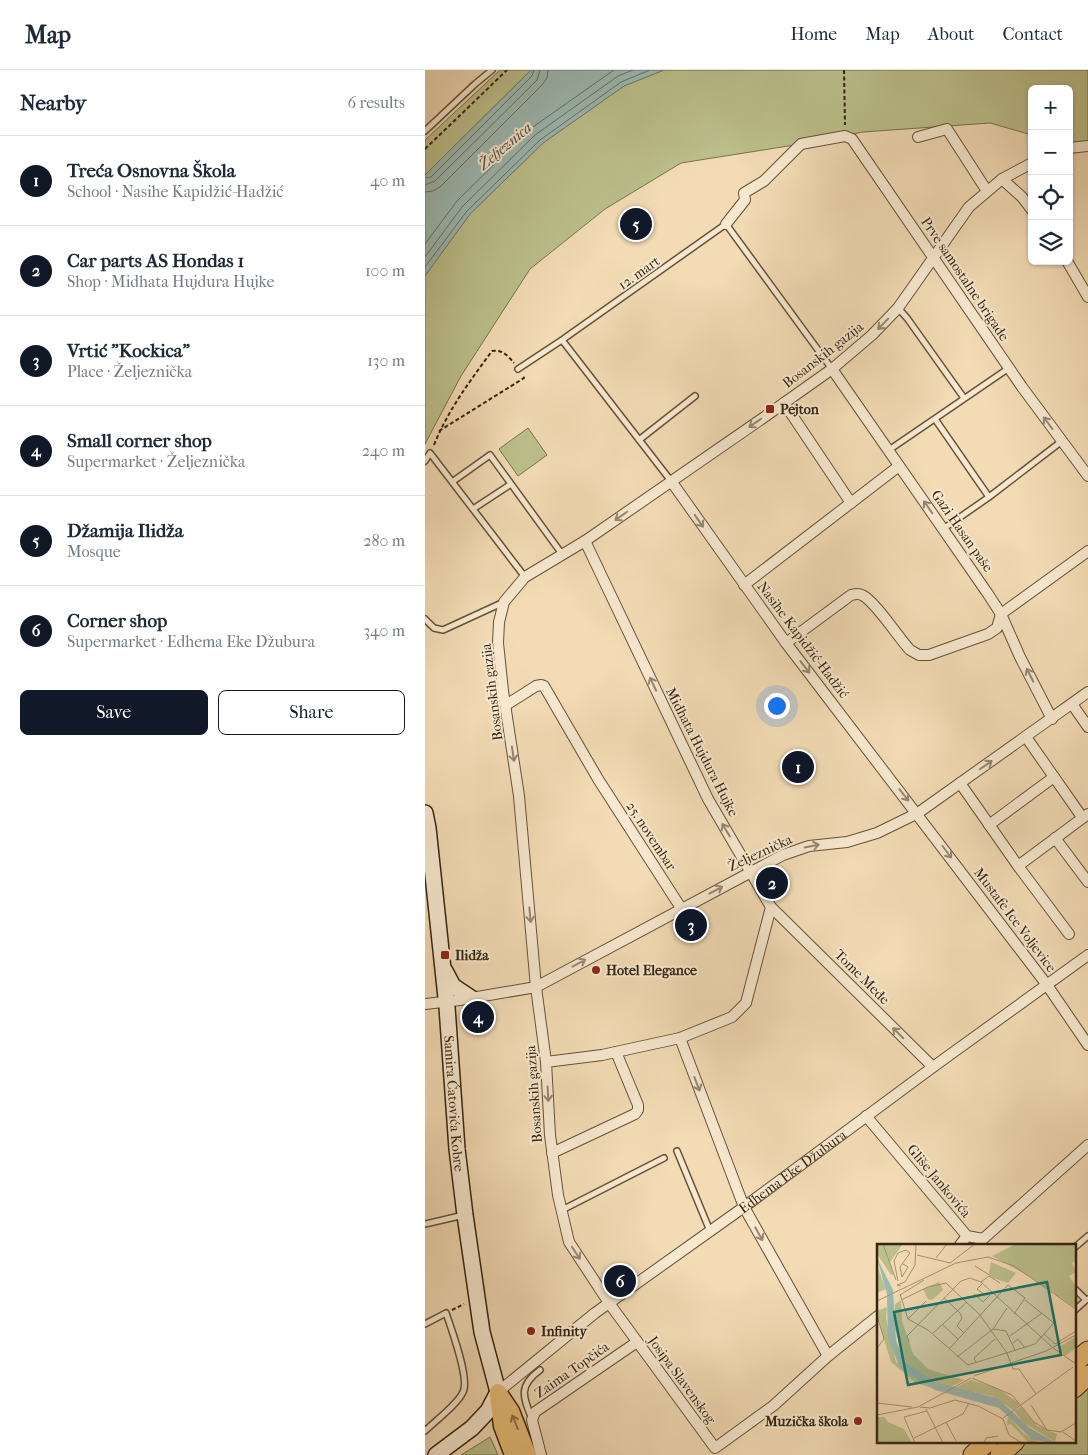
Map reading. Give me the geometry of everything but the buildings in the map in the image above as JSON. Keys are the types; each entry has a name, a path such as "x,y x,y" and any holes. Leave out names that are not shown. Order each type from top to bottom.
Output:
{"highway":[{"path":"1075,1363 1088,1351"},
{"path":"1075,1387 1088,1375"},
{"path":"973,1455 987,1442"},
{"path":"1000,1455 1014,1442"}],"main road":[{"name":"Samira Ćatovića Kobre","path":"425,813 443,965 457,1149 465,1215 482,1332 498,1392"},
{"path":"443,965 447,978 453,986 471,998"},
{"path":"498,1392 499,1413 513,1455"},
{"path":"498,1392 511,1411 528,1455"},
{"name":"Edhema Eke Džubura","path":"438,1454 472,1428 488,1411 498,1392"},
{"name":"Edhema Eke Džubura","path":"438,1454 448,1436 483,1402 498,1392"},
{"path":"472,1428 494,1427 505,1433"}],"street":[{"path":"918,137 947,129 987,191"},
{"path":"726,224 745,200 744,193 764,181 801,144 845,136"},
{"name":"Prve samostalne brigade","path":"845,136 855,144 1009,368 1088,476"},
{"path":"1073,148 1088,146"},
{"name":"Bosanskih gazija","path":"609,1303 569,1242 558,1195 552,1152 546,1062 536,986 519,796 503,691 498,643 499,622 504,602 525,577 585,541 832,369 898,308 969,206 1002,179 1028,164"},
{"path":"1002,179 1028,205"},
{"path":"1069,265 1088,296"},
{"name":"Gazi Hasan paše","path":"832,369 1001,614 1052,719"},
{"path":"784,403 851,503"},
{"path":"744,585 899,466"},
{"name":"Nasihe Kapidžić-Hadžić","path":"671,481 786,643 918,813"},
{"name":"Midhata Hujdura Hujke","path":"585,541 708,799 771,907"},
{"path":"786,643 856,593 861,594 870,601 901,640 919,655 929,656 988,634 997,628 1001,614 1088,551"},
{"name":"25. novembar","path":"506,705 535,686 544,686 598,779 681,908"},
{"name":"Željeznička","path":"425,1004 536,986 783,855 809,846 847,842 877,833 918,813 1088,692"},
{"path":"1072,704 1088,727"},
{"path":"1019,866 1085,816 1026,737"},
{"path":"989,825 1055,777"},
{"path":"960,783 1069,934"},
{"name":"Mustafe Ice Voljevice","path":"918,813 1047,985 1088,1045"},
{"path":"1055,838 1088,881"},
{"path":"546,1062 616,1052 680,1038 732,1017 746,1003 771,907"},
{"name":"Tome Međe","path":"771,907 933,1067"},
{"name":"Edhema Eke Džubura","path":"498,1392 609,1303 745,1207 933,1067 1088,955"},
{"path":"680,1038 745,1207 828,1356"},
{"path":"552,1152 635,1114 638,1110 638,1105 616,1052"},
{"name":"Gliše Jankovića","path":"867,1116 966,1240 983,1239 1088,1145"},
{"name":"Josipa Slavenskog","path":"609,1303 715,1448 773,1406 828,1356 877,1317"},
{"name":"Zaima Topčića","path":"532,1420 535,1412 637,1342"},
{"path":"532,1420 541,1455"}],"lane":[{"path":"425,131 492,70"},
{"path":"726,224 832,369"},
{"name":"12. mart","path":"518,369 726,224"},
{"path":"898,308 964,398"},
{"path":"562,340 671,481"},
{"path":"889,450 1009,368"},
{"path":"639,440 695,396"},
{"path":"935,419 989,497"},
{"path":"943,529 989,497 1062,441"},
{"path":"425,461 430,453 525,577"},
{"path":"452,482 490,456 562,554"},
{"path":"473,509 511,484"},
{"path":"425,619 434,628 443,630 504,602"},
{"path":"677,1151 711,1231"},
{"path":"561,1210 664,1158"},
{"path":"425,1224 465,1215"},
{"path":"1075,1247 1088,1236"},
{"path":"1075,1289 1087,1300 1075,1310"},
{"path":"425,1324 446,1313 455,1339 465,1382 464,1392 425,1431"},
{"path":"532,1420 526,1404 524,1390 528,1378 539,1370"}],"path":[{"path":"425,148 507,70"},
{"path":"844,70 845,136"},
{"path":"430,453 439,430 464,389 491,351 496,350 504,353 524,378 439,430"},
{"path":"446,1313 477,1297"}],"green space":[{"path":"500,70 531,70 425,175 425,140"},
{"path":"664,70 1088,70 1088,146 1073,146 1073,85 1028,85 1028,134 990,123 863,132 681,163 605,209 530,269 461,376 425,444 425,276 470,214 543,143 624,86"},
{"path":"528,428 547,455 518,476 499,449"},
{"path":"1088,1385 1088,1455 1011,1455 1025,1442 1075,1442 1075,1397"},
{"path":"490,1437 498,1455 461,1455"}],"water":[{"name":"Željeznica","path":"531,70 664,70 624,86 543,143 470,214 425,276 425,175"}],"place":[{"name":"Džamija Ilidža","path":"636,224"},
{"name":"Pejton","path":"770,409"},
{"name":"Treća Osnovna Škola","path":"798,767"},
{"name":"Car parts AS Hondas 1","path":"772,883"},
{"name":"Vrtić \"Kockica\"","path":"691,925"},
{"name":"Ilidža","path":"445,955"},
{"name":"Hotel Elegance","path":"596,970"},
{"name":"Small corner shop","path":"478,1017"},
{"name":"Corner shop","path":"620,1281"},
{"name":"Infinity","path":"531,1331"},
{"name":"Muzička škola","path":"858,1421"}]}
